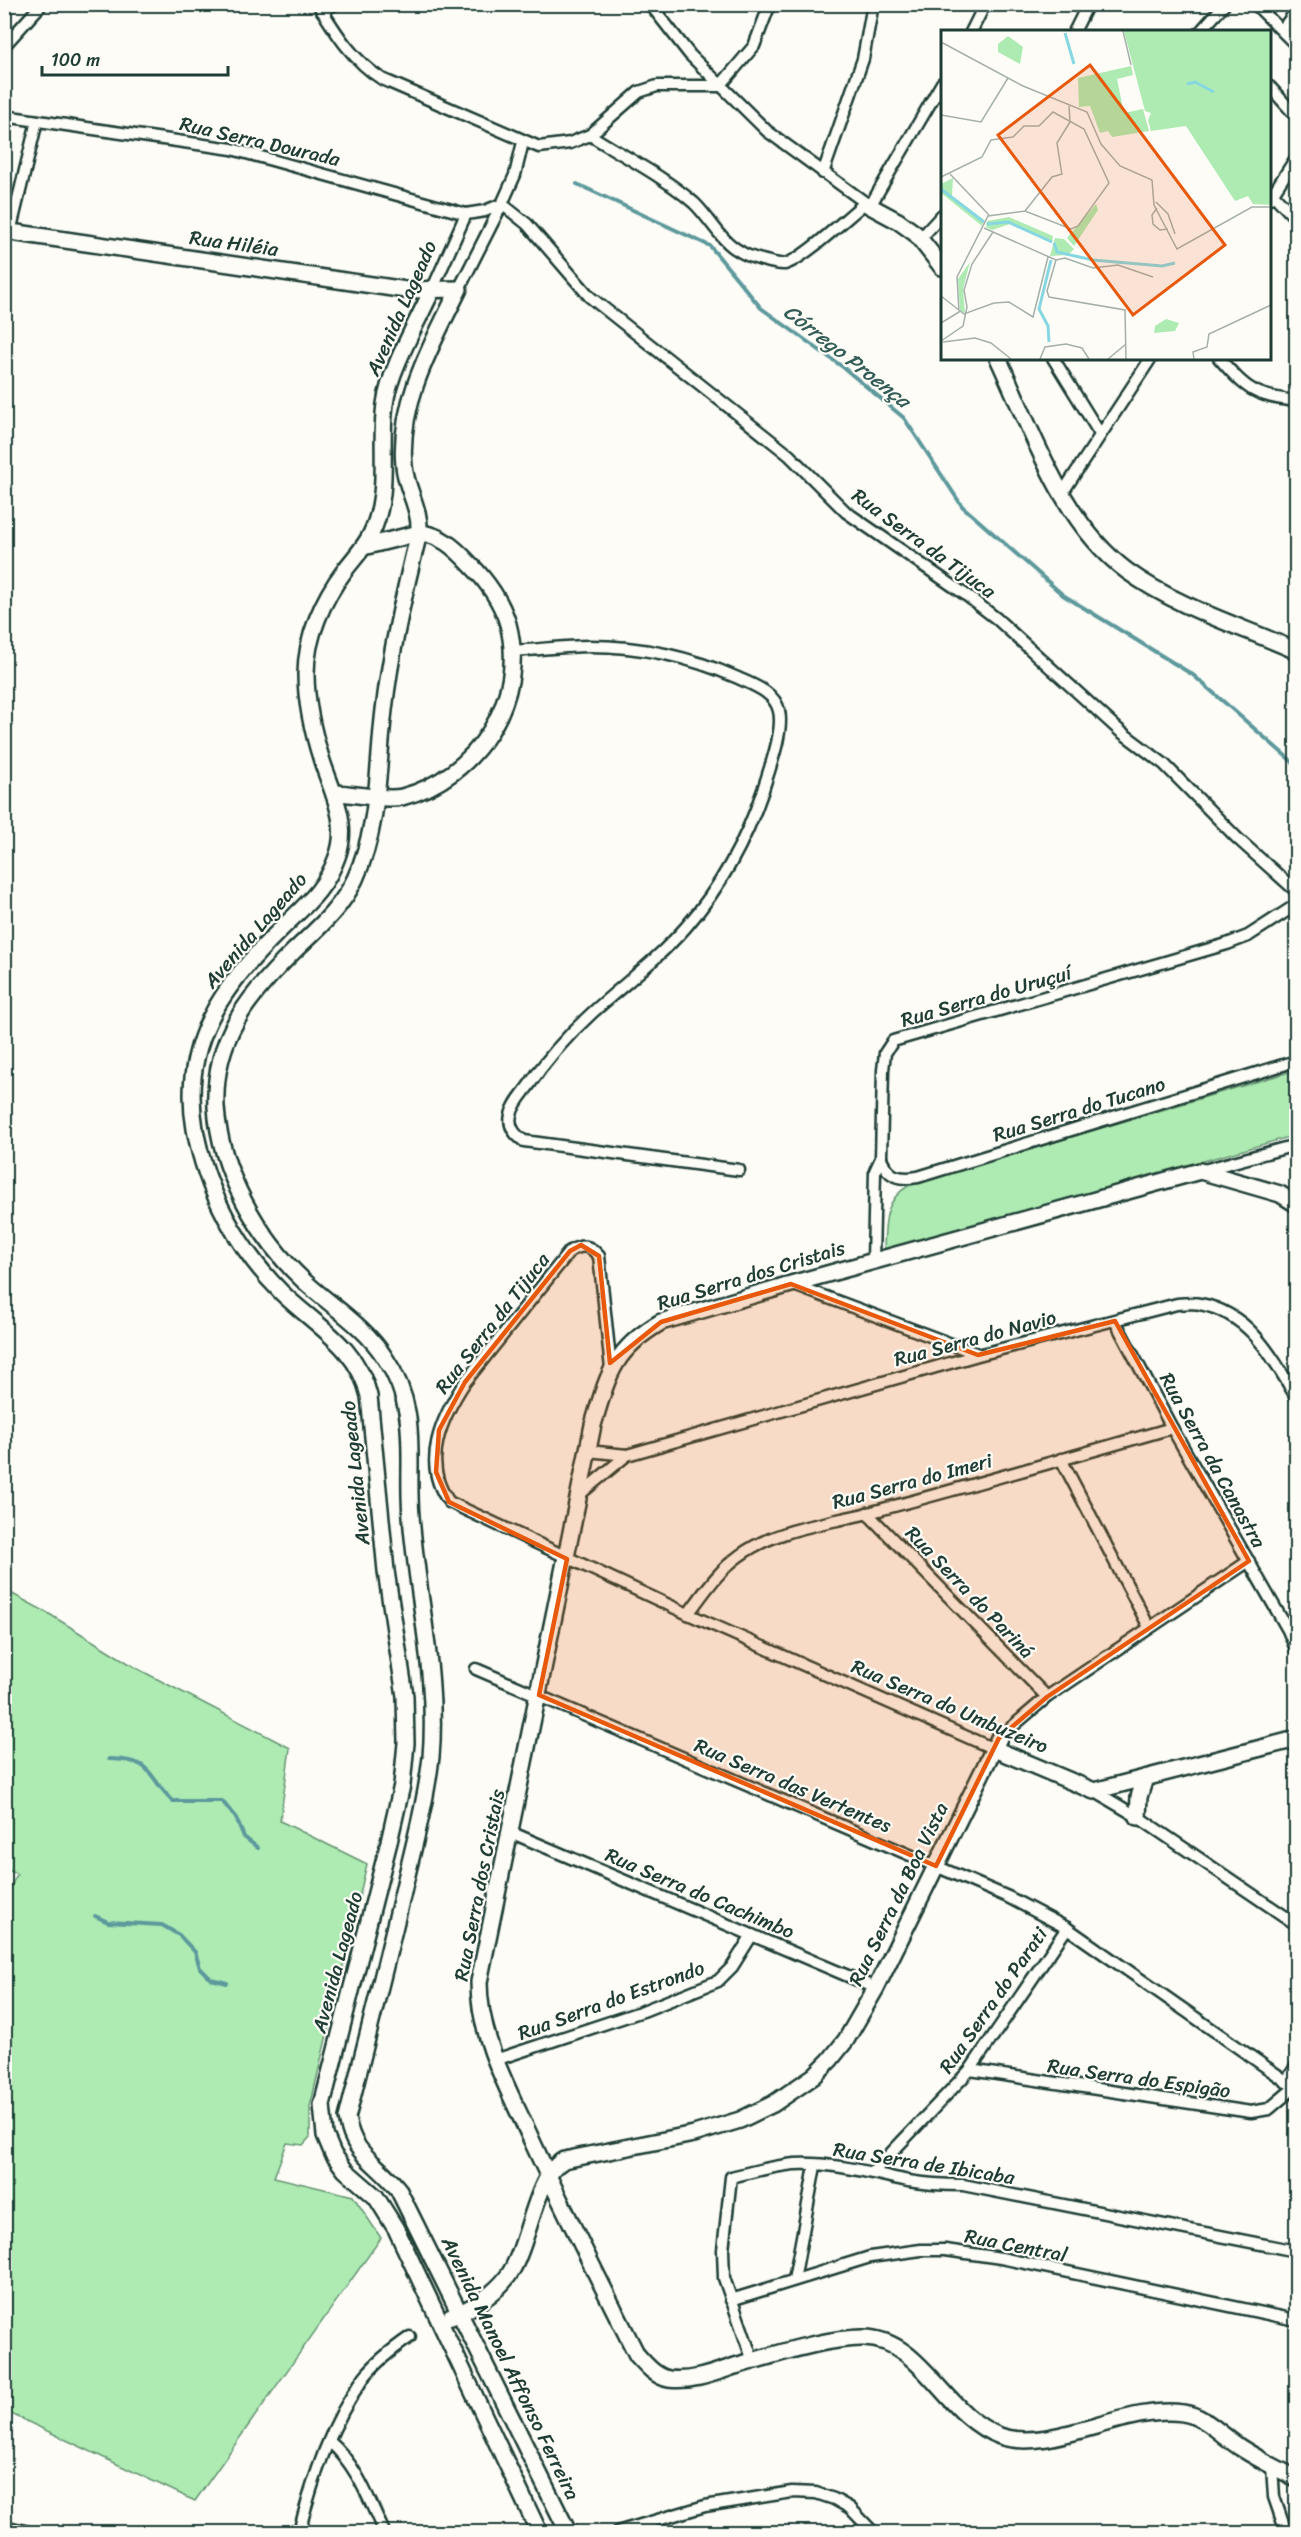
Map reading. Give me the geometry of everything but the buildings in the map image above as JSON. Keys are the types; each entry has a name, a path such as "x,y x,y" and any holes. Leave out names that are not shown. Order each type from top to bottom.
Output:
{"main road":[{"path":"867,205 898,221 920,238 941,266"},
{"name":"Rua Hiléia","path":"7,231 406,290 459,289"},
{"name":"Avenida Lageado","path":"432,288 388,388 383,432 382,502 371,535 328,596 317,621 306,673 309,715 340,811 342,830 339,854 328,878 315,897 267,943 219,1000 197,1049 192,1078 195,1132 217,1199 232,1230 266,1276 307,1316 343,1345 361,1372 369,1396 386,1571 405,1696 406,1743 402,1785 322,2105 321,2120 329,2148 337,2161 376,2197 396,2229 440,2322"},
{"name":"Avenida Lageado","path":"347,2118 414,1844 431,1755 428,1654 410,1512 411,1427 408,1407 401,1386 385,1356 365,1332 303,1279 285,1260 266,1236 240,1193 227,1158 216,1112 216,1086 223,1048 246,1004 292,953 321,926 347,893 368,846 377,796 391,652 419,532 419,516 404,467 409,405 426,357 459,289"},
{"path":"999,360 1061,495 1100,547 1126,570 1176,600 1295,651"},
{"path":"334,793 401,797 441,781 462,767 480,747 504,703 510,679 512,651 507,623 496,596 482,576 448,543 439,537 419,532 363,547"},
{"path":"1200,1171 1280,1194 1296,1204"},
{"name":"Rua Serra dos Cristais","path":"1200,1171 661,1322 634,1341 610,1369 593,1425 479,1982 479,2006 483,2028 495,2060 548,2175 637,2355 651,2370 667,2379 695,2378 833,2340 875,2339 887,2342 909,2355 954,2406 973,2421 1002,2437 1014,2440 1036,2439 1151,2413 1185,2413 1206,2422 1235,2444 1296,2478"},
{"path":"1094,1791 1296,1740"},
{"name":"Rua Serra do Umbuzeiro","path":"996,1743 1094,1791"},
{"name":"Rua Serra da Boa Vista","path":"548,2175 564,2160 718,2128 773,2104 814,2076 846,2040 876,1988 996,1743"},
{"path":"1138,1817 1139,1797 1145,1778"},
{"path":"321,2120 347,2118"},
{"name":"Avenida Manoel Affonso Ferreira","path":"347,2118 354,2143 398,2189 568,2532"},
{"path":"539,2532 440,2322 459,2314 494,2291 508,2276 520,2255 548,2175"}],"street":[{"path":"4,46 42,4"},
{"path":"335,4 320,8 351,55 365,69 382,79 539,147 570,143 590,135 639,93 657,86 720,86 754,46 770,4"},
{"path":"650,4 690,55 767,131 867,205"},
{"path":"824,173 863,59 873,4"},
{"path":"972,30 985,4"},
{"path":"1075,30 1088,4"},
{"path":"1202,30 1225,4"},
{"path":"1255,4 1296,45"},
{"path":"1282,30 1296,10"},
{"path":"590,135 672,185 695,204 728,243 741,253 783,264 797,258 867,205 941,85"},
{"path":"1271,89 1296,116"},
{"name":"Rua Serra Dourada","path":"4,116 232,149 466,213 485,211 502,204"},
{"path":"7,231 37,121"},
{"path":"502,204 515,175 523,142"},
{"path":"1296,158 1271,196 1296,219"},
{"name":"Avenida Lageado","path":"459,289 502,204"},
{"name":"Rua Serra da Tijuca","path":"502,204 527,224 590,297 789,455 846,512 997,619 1120,731 1164,764 1237,838 1296,891"},
{"name":"Avenida Lageado","path":"432,288 466,213"},
{"path":"920,238 941,216"},
{"path":"1054,360 1100,434"},
{"path":"1221,360 1249,389 1271,398 1296,401"},
{"path":"1061,495 1149,362"},
{"path":"512,651 614,646 664,653 735,677 764,691 777,705 779,722 767,777 747,830 720,880 705,903 671,944 590,1015 550,1057 514,1106 510,1118 513,1131 524,1141 739,1170"},
{"name":"Rua Serra do Uruçuí","path":"873,1261 875,1171 882,1158 883,1070 885,1053 893,1041 1227,944 1248,936 1296,905"},
{"name":"Rua Serra do Tucano","path":"882,1158 885,1167 894,1177 903,1179 918,1177 1296,1061"},
{"path":"1200,1171 1296,1145"},
{"name":"Rua Serra da Tijuca","path":"567,1559 449,1502 441,1492 436,1472 439,1430 450,1405 465,1382 570,1251 581,1245 591,1247 599,1256 610,1369"},
{"path":"791,1284 978,1354"},
{"name":"Rua Serra do Navio","path":"588,1451 627,1455 978,1354 1177,1304 1200,1304 1228,1314 1248,1327 1270,1352 1296,1397"},
{"name":"Rua Serra da Canastra","path":"1115,1321 1296,1649"},
{"name":"Rua Serra do Imeri","path":"688,1614 722,1570 746,1551 793,1531 867,1513 1172,1428"},
{"name":"Rua Serra do Navio","path":"579,1496 627,1455"},
{"path":"1061,1460 1149,1628"},
{"name":"Rua Serra do Pariná","path":"867,1513 1047,1697"},
{"name":"Rua Serra do Umbuzeiro","path":"567,1559 688,1614 996,1743"},
{"name":"Rua Serra da Boa Vista","path":"996,1743 1047,1697 1249,1561"},
{"name":"Rua Serra das Vertentes","path":"476,1669 1008,1897 1067,1928 1293,2086"},
{"name":"Rua Serra do Umbuzeiro","path":"1094,1791 1138,1817 1296,1924"},
{"name":"Rua Serra do Cachimbo","path":"510,1832 876,1988"},
{"name":"Rua Serra do Parati","path":"874,2171 970,2070 1067,1928"},
{"name":"Rua Serra do Estrondo","path":"495,2060 643,2011 718,1981 732,1967 752,1935"},
{"name":"Rua Serra do Espigão","path":"970,2070 1251,2112 1269,2109 1293,2086 1296,2066"},
{"path":"794,2280 815,2166"},
{"name":"Rua Serra de Ibicaba","path":"753,2361 724,2278 723,2250 731,2177 776,2167 815,2166 874,2171 908,2181 963,2185 1296,2251"},
{"name":"Rua Central","path":"731,2300 870,2257 921,2250 945,2250 1001,2259 1296,2320"},
{"path":"299,2532 312,2483 329,2441 366,2376 388,2353 410,2337"},
{"path":"329,2441 351,2464 384,2532"},
{"path":"1272,2466 1274,2497 1286,2532"},
{"path":"617,2532 705,2506 792,2492 816,2493 834,2499 850,2508 873,2532"},
{"path":"4,2526 29,2532"}],"highlighted area":[{"path":"581,1245 599,1256 610,1363 661,1322 791,1284 978,1355 1115,1321 1249,1561 1047,1697 999,1738 936,1866 539,1695 567,1559 449,1502 436,1472 439,1430 465,1382 570,1251"}],"green space":[{"path":"1296,1070 1296,1135 884,1251 887,1214 894,1199 908,1186"},
{"path":"5,1590 46,1612 138,1669 290,1748 280,1821 367,1864 310,2107 310,2137 303,2145 287,2143 274,2177 353,2196 381,2238 195,2501 5,2411 4,1900 17,1874 4,1868"}],"waterway":[{"name":"Córrego Proença","path":"577,184 710,246 761,308 844,368 904,418 962,506 1063,595 1193,675 1296,765"},
{"path":"109,1759 135,1762 143,1766 173,1801 222,1801 236,1818 244,1837 258,1848"},
{"path":"95,1916 108,1922 162,1925 179,1935 195,1952 200,1968 211,1979 227,1983"}]}
